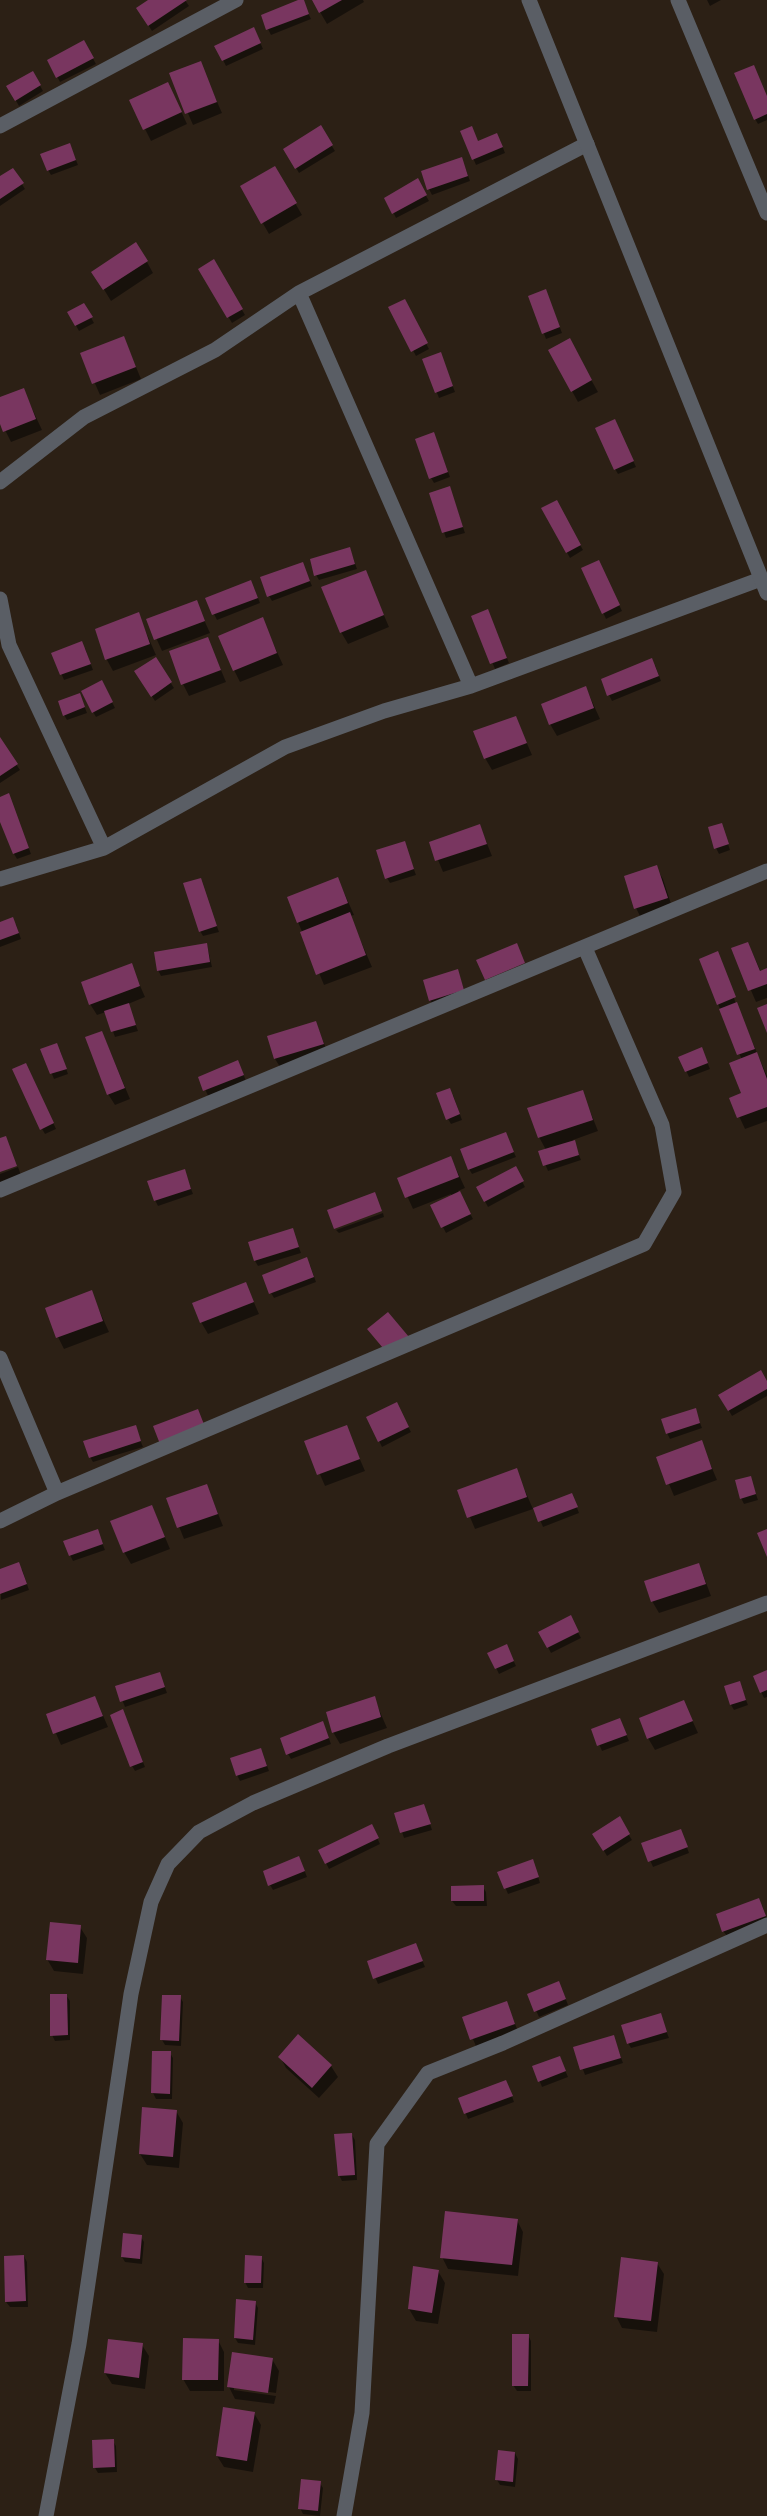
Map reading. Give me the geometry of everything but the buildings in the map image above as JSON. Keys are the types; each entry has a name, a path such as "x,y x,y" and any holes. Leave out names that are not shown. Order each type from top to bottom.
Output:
{"street":[{"path":"0,126 237,0"},
{"path":"529,0 767,594"},
{"path":"678,0 762,192 767,213"},
{"path":"0,482 84,417 215,350 299,293 587,144"},
{"path":"299,293 471,686"},
{"path":"0,879 104,848 285,747 384,711 471,686 761,579"},
{"path":"0,599 9,645 104,848"},
{"path":"0,1190 767,871"},
{"path":"0,1521 57,1493 644,1244 674,1192 662,1125 585,948"},
{"path":"0,1358 57,1493"},
{"path":"46,2516 79,2344 132,1994 151,1902 168,1864 199,1832 253,1803 388,1746 767,1603"},
{"path":"344,2516 362,2413 377,2144 428,2073 503,2043 767,1925"}]}
